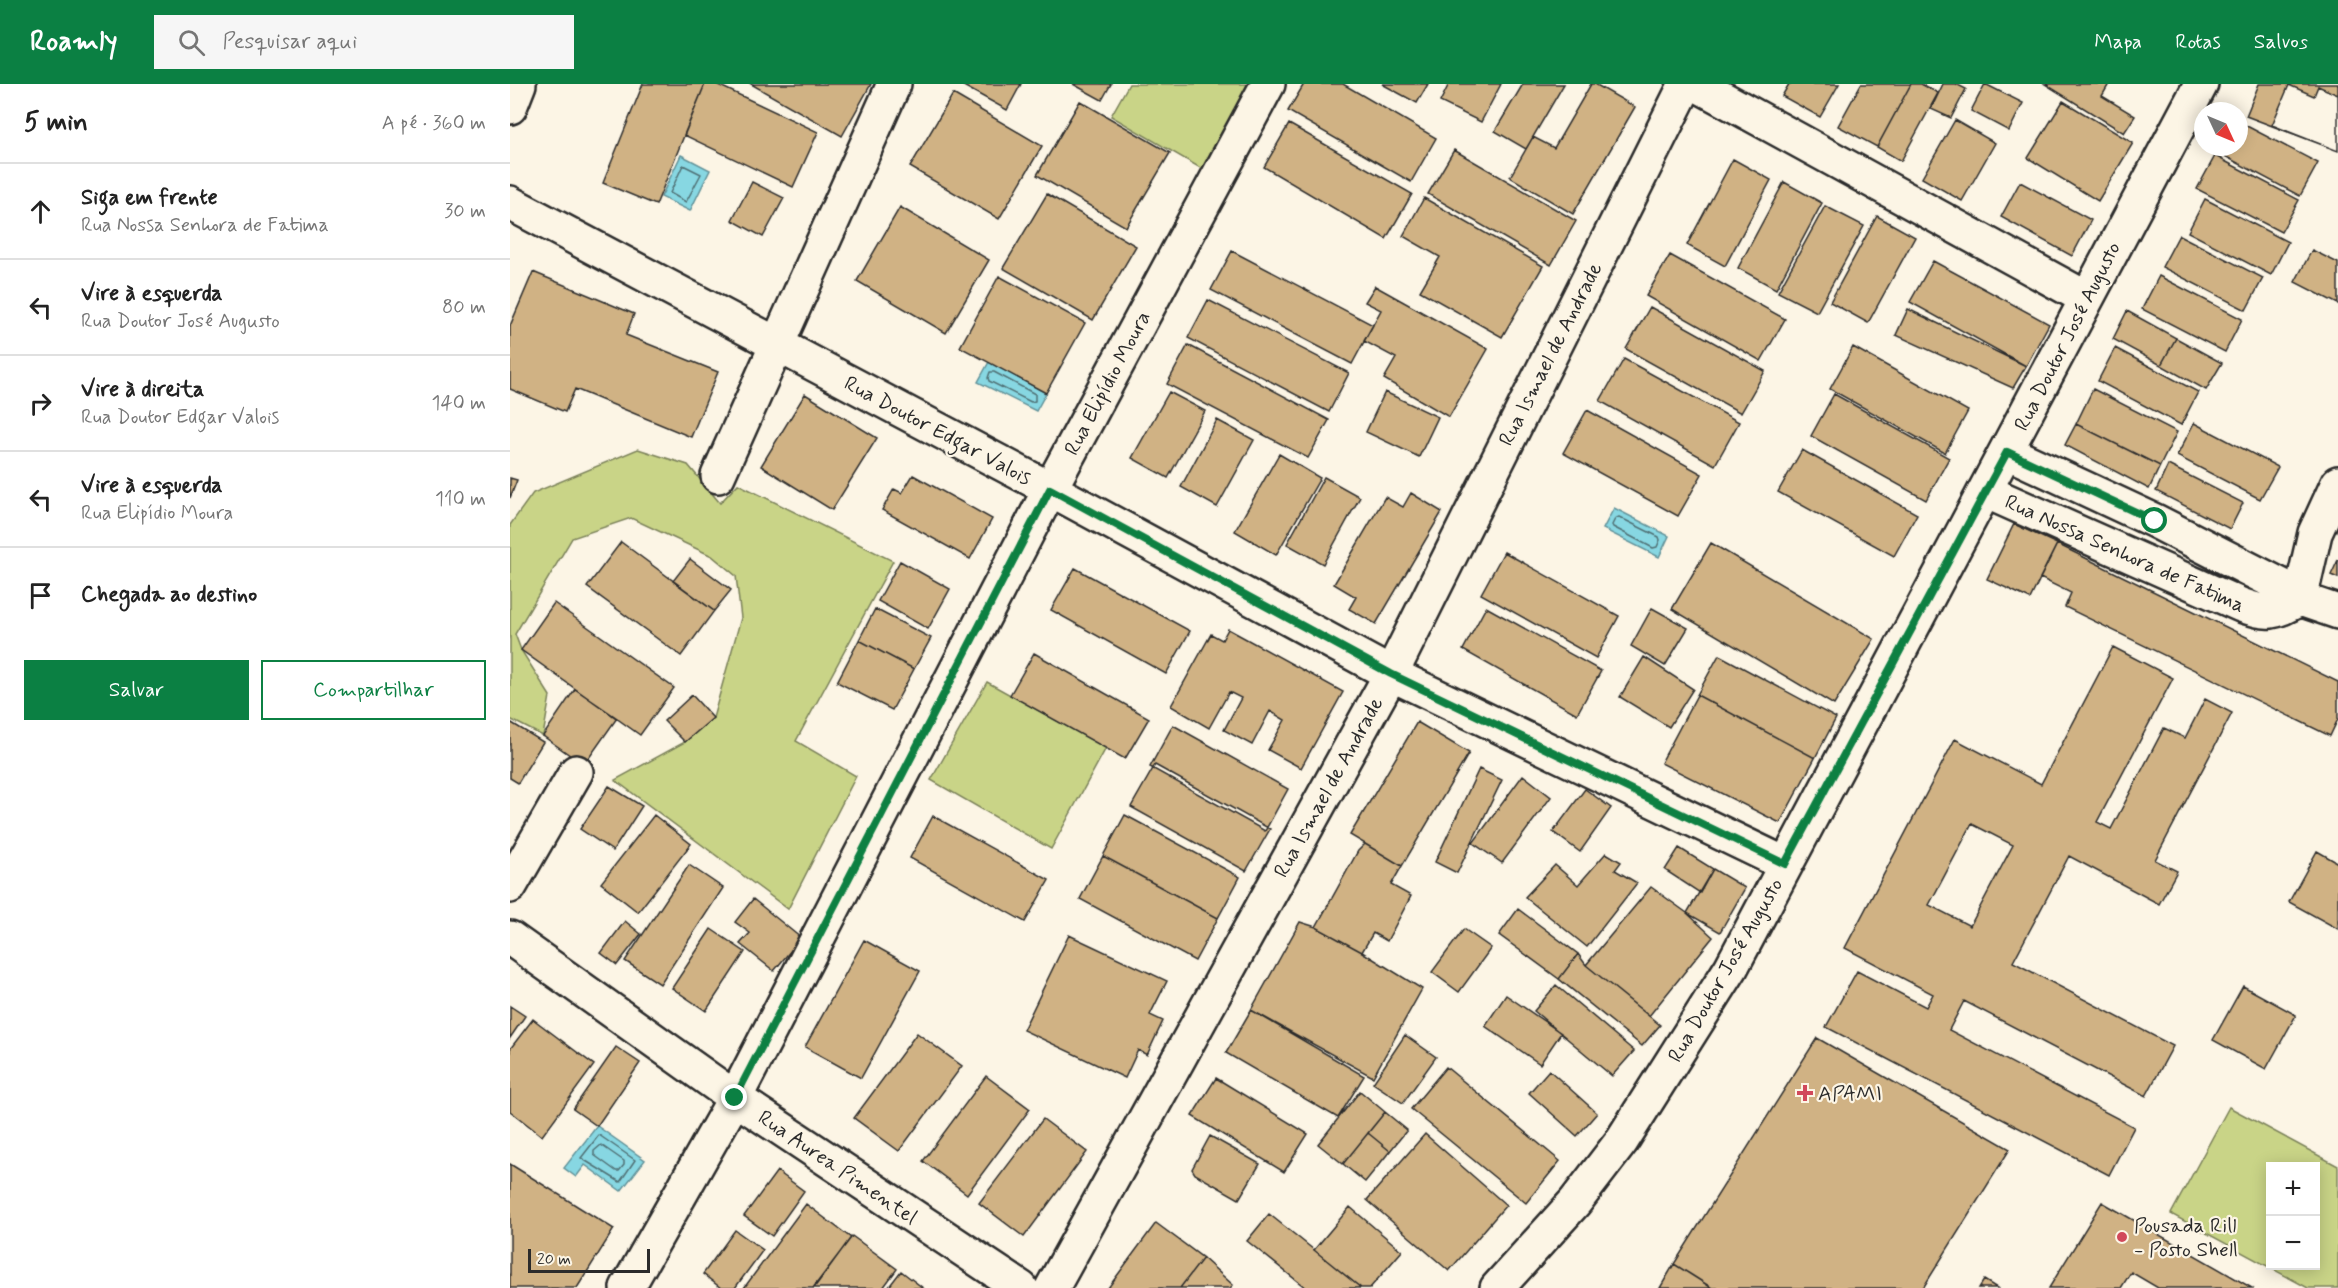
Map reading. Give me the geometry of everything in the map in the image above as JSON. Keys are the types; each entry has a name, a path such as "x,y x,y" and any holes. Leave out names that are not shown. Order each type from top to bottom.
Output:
{"street":[{"path":"510,107 519,84"},
{"path":"718,476 894,84"},
{"name":"Rua Elipídio Moura","path":"627,1288 735,1098 1050,489 1268,84"},
{"name":"Rua Ismael de Andrade","path":"1052,1288 1391,674 1686,84"},
{"path":"1696,84 2086,298"},
{"name":"Rua Doutor José Augusto","path":"1497,1288 1575,1202 1621,1142 1731,968 2201,84"},
{"name":"Rua Doutor Edgar Valois","path":"510,203 1050,489 1391,674 1785,864"},
{"name":"Rua Nossa Senhora de Fatima","path":"2007,452 2155,521 2280,585 2300,598 2338,612"},
{"path":"2300,598 2315,532 2338,483"},
{"name":"Rua Nossa Senhora de Fatima","path":"1985,491 2241,605 2263,612 2277,611 2300,598"},
{"path":"510,886 576,772"},
{"name":"Rua Aurea Pimentel","path":"510,938 735,1098 1021,1288"}],"green space":[{"path":"1129,84 1248,84 1202,169 1111,116"},
{"path":"638,449 688,465 720,503 738,484 893,561 796,741 856,776 788,909 615,780 685,742 713,718 741,618 736,576 712,556 631,518 572,538 515,634 521,650 550,696 543,736 510,719 510,525 533,493"},
{"path":"987,682 1106,748 1051,849 931,780"},
{"path":"2229,1107 2338,1166 2338,1288 2308,1288 2275,1270 2320,1270 2320,1162 2266,1162 2266,1265 2171,1214"}],"water":[{"path":"681,155 710,170 690,211 661,197"},
{"path":"989,362 1046,393 1036,411 978,382"},
{"path":"1614,508 1669,536 1659,557 1603,529"},
{"path":"597,1126 645,1160 621,1191 585,1165 576,1177 564,1168"}],"building":[{"path":"643,84 705,84 656,205 603,183"},
{"path":"705,84 716,84 818,132 793,187 684,135"},
{"path":"751,84 871,84 842,136"},
{"path":"960,84 1021,84 1007,110"},
{"path":"1073,84 1111,84 1102,100"},
{"path":"1304,84 1343,84 1436,138 1411,182 1288,111"},
{"path":"1382,84 1428,84 1417,103"},
{"path":"1449,84 1501,84 1481,122 1440,102"},
{"path":"1523,84 1564,84 1526,149 1495,131"},
{"path":"1591,84 1595,84 1635,107 1573,214 1510,177 1533,137 1554,148"},
{"path":"1789,84 1839,84 1820,117 1782,96"},
{"path":"1861,84 1911,84 1877,147 1838,126"},
{"path":"1911,84 1921,84 1938,93 1901,161 1877,147"},
{"path":"1943,84 1956,84 1966,89 1951,118 1931,109"},
{"path":"1985,84 2023,103 2009,131 1971,111"},
{"path":"2045,84 2109,84 2102,96 2135,116 2124,133"},
{"path":"2259,84 2338,84 2338,151 2248,117 2248,111"},
{"path":"2289,85 2314,96 2318,86 2338,95 2338,151 2272,125"},
{"path":"953,94 1042,146 999,219 910,167"},
{"path":"1080,101 1170,153 1126,227 1037,175"},
{"path":"2063,101 2133,143 2098,201 2028,158"},
{"path":"1955,120 1995,143 1962,201 1922,178"},
{"path":"1289,124 1412,194 1386,239 1264,167"},
{"path":"2248,127 2318,163 2300,196 2225,156 2248,156"},
{"path":"1454,150 1576,221 1551,265 1428,194"},
{"path":"2215,156 2299,200 2281,232 2197,189"},
{"path":"1733,159 1771,180 1725,266 1687,245"},
{"path":"752,182 784,198 763,237 732,220"},
{"path":"1784,182 1822,203 1776,289 1738,268"},
{"path":"2020,182 2091,220 2072,256 2001,217"},
{"path":"1047,194 1136,246 1093,320 1003,268"},
{"path":"1424,198 1543,266 1502,337 1420,291 1440,257 1403,236"},
{"path":"2205,199 2288,242 2271,275 2188,232"},
{"path":"1825,206 1864,226 1817,312 1778,292"},
{"path":"900,207 989,260 946,333 857,281"},
{"path":"1877,216 1915,237 1868,323 1830,302"},
{"path":"2179,235 2263,278 2246,310 2162,267"},
{"path":"2312,250 2338,263 2338,304 2295,282"},
{"path":"1232,251 1373,325 1352,364 1211,290"},
{"path":"1670,255 1785,319 1761,361 1646,296"},
{"path":"1933,261 2049,324 2026,366 1910,302"},
{"path":"533,272 634,314 626,335 718,372 691,437 575,389 565,412 510,389 510,326"},
{"path":"999,276 1085,323 1046,393 960,347"},
{"path":"2159,276 2242,319 2225,352 2142,309"},
{"path":"1375,286 1488,349 1449,417 1384,379 1396,358 1364,341 1381,310 1365,302"},
{"path":"1208,300 1349,373 1329,412 1188,338"},
{"path":"1650,307 1765,371 1741,413 1626,349"},
{"path":"1908,309 2026,366 2013,388 1896,335"},
{"path":"2127,311 2176,338 2161,365 2113,339"},
{"path":"2176,338 2222,363 2206,390 2161,365"},
{"path":"1188,345 1329,420 1308,458 1167,384"},
{"path":"1853,347 1968,411 1945,453 1830,389"},
{"path":"2115,348 2198,392 2181,425 2098,381"},
{"path":"1624,359 1739,422 1715,465 1600,401"},
{"path":"2093,389 2177,432 2160,466 2076,424"},
{"path":"1169,392 1205,411 1168,478 1132,458"},
{"path":"1385,392 1438,417 1419,457 1366,432"},
{"path":"805,394 877,438 832,510 761,466"},
{"path":"1834,394 1949,458 1926,500 1811,436"},
{"path":"1587,410 1702,474 1678,516 1563,453"},
{"path":"1217,420 1254,440 1217,507 1181,487"},
{"path":"2194,423 2278,467 2260,499 2177,456"},
{"path":"2076,424 2160,466 2149,489 2065,445"},
{"path":"1802,450 1917,514 1894,556 1778,492"},
{"path":"1279,454 1320,478 1276,555 1235,531"},
{"path":"2168,465 2243,503 2230,529 2156,491"},
{"path":"913,475 992,519 970,559 882,510 894,489 902,493"},
{"path":"1324,477 1360,497 1323,564 1287,544"},
{"path":"510,478 517,480 510,498"},
{"path":"1411,493 1442,512 1376,624 1349,609 1356,597 1334,584 1385,497 1403,507"},
{"path":"2014,524 2057,544 2030,599 1987,579"},
{"path":"621,542 714,611 681,656 587,587"},
{"path":"1711,543 1874,639 1834,705 1672,609"},
{"path":"2057,544 2338,682 2338,719 2330,736 2065,607 2071,593 2040,578"},
{"path":"1504,552 1619,616 1596,658 1481,594"},
{"path":"690,559 731,590 714,611 673,581"},
{"path":"2338,560 2338,578 2331,575"},
{"path":"900,561 950,589 928,629 878,601"},
{"path":"1075,568 1190,631 1166,674 1051,610"},
{"path":"554,603 674,688 640,735 521,650"},
{"path":"1486,607 1601,671 1577,714 1463,650"},
{"path":"1652,608 1688,628 1665,666 1631,646"},
{"path":"875,609 931,638 914,669 859,640"},
{"path":"1228,629 1343,692 1301,768 1268,750 1285,720 1270,711 1252,745 1224,730 1241,698 1229,692 1209,728 1171,706 1211,634 1222,640"},
{"path":"859,640 914,669 892,710 837,682"},
{"path":"2113,647 2173,678 2097,822 2111,829 2164,728 2185,738 2205,699 2232,713 2155,860 2177,871 2159,904 2069,856 2013,962 2173,1046 2146,1096 1964,1001 1949,1030 2134,1127 2109,1175 1826,1027 1857,971 1926,1007 1933,994 1845,948 1955,739 2041,784","holes":["1972,824 2013,845 1970,926 1929,905"]},
{"path":"1034,653 1149,718 1125,759 1010,695"},
{"path":"1719,655 1836,718 1815,758 1697,695"},
{"path":"1644,657 1693,689 1669,727 1620,697"},
{"path":"575,689 617,718 584,765 543,736"},
{"path":"692,695 713,718 685,742 664,721"},
{"path":"1697,695 1815,758 1780,823 1661,763"},
{"path":"510,722 543,742 518,783 510,778"},
{"path":"1417,722 1469,753 1402,866 1350,835"},
{"path":"1173,725 1288,789 1265,831 1150,767"},
{"path":"1155,765 1270,829 1246,871 1131,807"},
{"path":"1479,769 1502,780 1457,873 1435,862"},
{"path":"1523,775 1551,797 1502,863 1473,843"},
{"path":"609,786 642,806 613,851 580,829"},
{"path":"1585,789 1611,808 1580,852 1553,832"},
{"path":"654,815 691,844 638,912 601,883"},
{"path":"1125,815 1240,877 1218,918 1103,856"},
{"path":"933,816 1049,880 1025,922 910,858"},
{"path":"1365,844 1402,866 1391,885 1411,896 1387,941 1373,933 1362,952 1316,927 1358,851"},
{"path":"1679,848 1713,869 1700,893 1665,870"},
{"path":"2317,851 2338,863 2338,929 2289,902"},
{"path":"1606,853 1621,862 1615,870 1637,883 1587,947 1525,897 1555,865 1578,885"},
{"path":"1103,856 1218,918 1195,961 1080,899"},
{"path":"689,865 723,888 660,984 625,961"},
{"path":"1713,869 1745,888 1720,932 1687,913"},
{"path":"1651,887 1687,913 1713,937 1649,1016 1586,965"},
{"path":"753,899 801,938 774,971 740,944 750,933 735,922"},
{"path":"1518,909 1578,954 1559,979 1499,935"},
{"path":"625,921 641,934 617,965 601,953"},
{"path":"1300,922 1316,927 1362,952 1422,989 1373,1077 1251,1010"},
{"path":"711,929 745,952 706,1011 672,988"},
{"path":"1464,929 1491,948 1459,992 1432,972"},
{"path":"1069,935 1167,981 1150,1015 1163,1021 1147,1055 1138,1050 1125,1078 1023,1030"},
{"path":"864,940 920,971 861,1078 805,1047"},
{"path":"1578,954 1586,965 1660,1025 1642,1046 1559,979"},
{"path":"1556,985 1634,1051 1612,1076 1534,1011"},
{"path":"2243,986 2296,1015 2266,1069 2213,1040"},
{"path":"1506,995 1561,1033 1540,1064 1485,1026"},
{"path":"510,1006 525,1016 510,1038"},
{"path":"1251,1010 1364,1076 1338,1118 1226,1053"},
{"path":"533,1019 594,1065 542,1136 510,1111 510,1049"},
{"path":"917,1033 962,1066 899,1151 854,1118"},
{"path":"1405,1035 1436,1057 1403,1103 1373,1083"},
{"path":"1817,1038 2010,1149 1923,1288 1712,1288 1674,1264"},
{"path":"616,1047 640,1063 597,1126 573,1109"},
{"path":"1446,1067 1560,1161 1526,1203 1411,1109"},
{"path":"1549,1070 1597,1113 1577,1136 1529,1093"},
{"path":"986,1076 1030,1109 967,1194 923,1161"},
{"path":"1216,1078 1308,1134 1284,1172 1192,1116"},
{"path":"1360,1091 1385,1112 1343,1164 1318,1144"},
{"path":"1385,1112 1407,1130 1390,1151 1368,1133"},
{"path":"1043,1119 1087,1152 1024,1237 979,1203"},
{"path":"1368,1133 1390,1151 1365,1182 1343,1164"},
{"path":"1425,1134 1506,1205 1449,1271 1367,1200"},
{"path":"1210,1136 1260,1164 1239,1199 1195,1174 1192,1169"},
{"path":"510,1164 614,1229 577,1288 510,1288"},
{"path":"777,1171 804,1191 772,1236 744,1216"},
{"name":"Pousada Rill - Posto Shell","path":"2102,1202 2252,1288 2158,1288 2131,1272 2121,1288 2049,1288"},
{"path":"806,1204 851,1238 813,1288 744,1288"},
{"path":"1350,1207 1402,1251 1370,1288 1361,1288 1314,1250"},
{"path":"1269,1214 1361,1288 1306,1288 1247,1241"},
{"path":"1156,1223 1203,1258 1180,1288 1108,1288"},
{"path":"735,1230 763,1250 735,1288 721,1288 703,1274"},
{"path":"852,1236 897,1269 883,1288 814,1288"},
{"path":"1203,1258 1233,1285 1230,1288 1180,1288"},
{"path":"1674,1264 1712,1288 1660,1288"},
{"path":"901,1271 923,1288 888,1288"},
{"path":"1984,1280 1997,1288 1979,1288"}],"place":[{"name":"APAMI","path":"1805,1093"},
{"name":"Pousada Rill - Posto Shell","path":"2122,1237"}],"route":[{"path":"735,1098 1050,489 1391,674 1785,864 2007,452 2155,521"}]}
